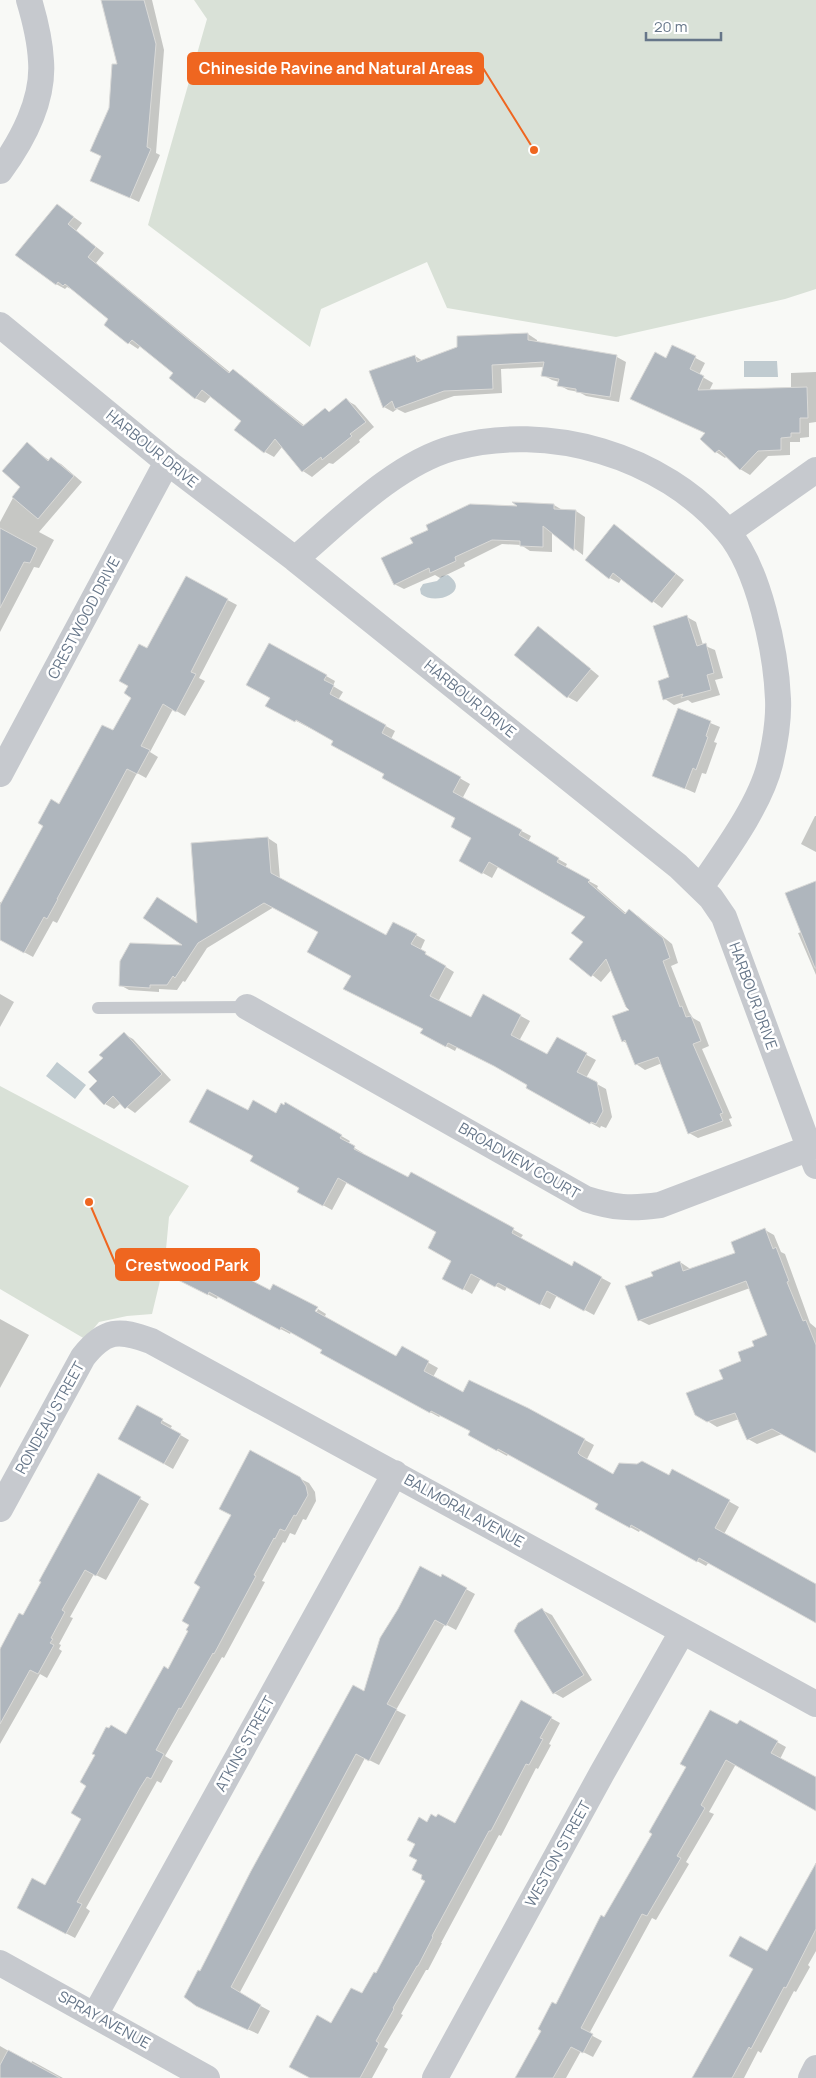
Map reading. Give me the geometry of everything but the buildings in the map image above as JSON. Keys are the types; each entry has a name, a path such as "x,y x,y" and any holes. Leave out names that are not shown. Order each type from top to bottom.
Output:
{"street":[{"path":"0,171 23,135 40,84 42,62 39,40 29,0"},
{"name":"HARBOUR DRIVE","path":"0,325 167,462 295,559 678,866 711,898 724,917 813,1157"},
{"path":"295,559 364,501 409,468 452,448 496,440 518,439 583,447 603,452 648,470 689,495 728,532 743,556 766,619 778,700 777,724 770,766 742,824 701,888"},
{"name":"CRESTWOOD DRIVE","path":"0,774 167,462"},
{"path":"728,532 816,470"},
{"name":"BROADVIEW COURT","path":"246,1007 586,1199 610,1207 639,1208 660,1205 813,1157"},
{"name":"BALMORAL AVENUE","path":"108,1334 130,1333 151,1342 395,1473 816,1704"},
{"name":"RONDEAU STREET","path":"0,1509 83,1357 94,1344 108,1334"},
{"name":"ATKINS STREET","path":"95,2015 395,1473"},
{"name":"WESTON STREET","path":"435,2078 602,1773 682,1632"},
{"name":"SPRAY AVENUE","path":"0,1963 207,2078"},
{"path":"811,2078 816,2068"}],"lane":[{"path":"98,1008 246,1007"}],"shaded area":[{"path":"194,0 816,0 816,289 785,299 616,337 447,308 427,262 321,309 310,347 148,225 207,19"},
{"path":"744,361 777,361 778,377 744,377"},
{"path":"448,575 454,581 456,587 454,592 442,598 427,597 421,594 420,589 423,584 437,581 442,576"},
{"path":"57,1062 86,1085 75,1099 46,1076"},
{"path":"0,1086 189,1186 169,1217 165,1260 152,1314 127,1316 99,1322 85,1339 0,1289"}],"place":[{"name":"Chineside Ravine and Natural Areas","path":"534,150"},
{"name":"Crestwood Park","path":"89,1202"}]}
